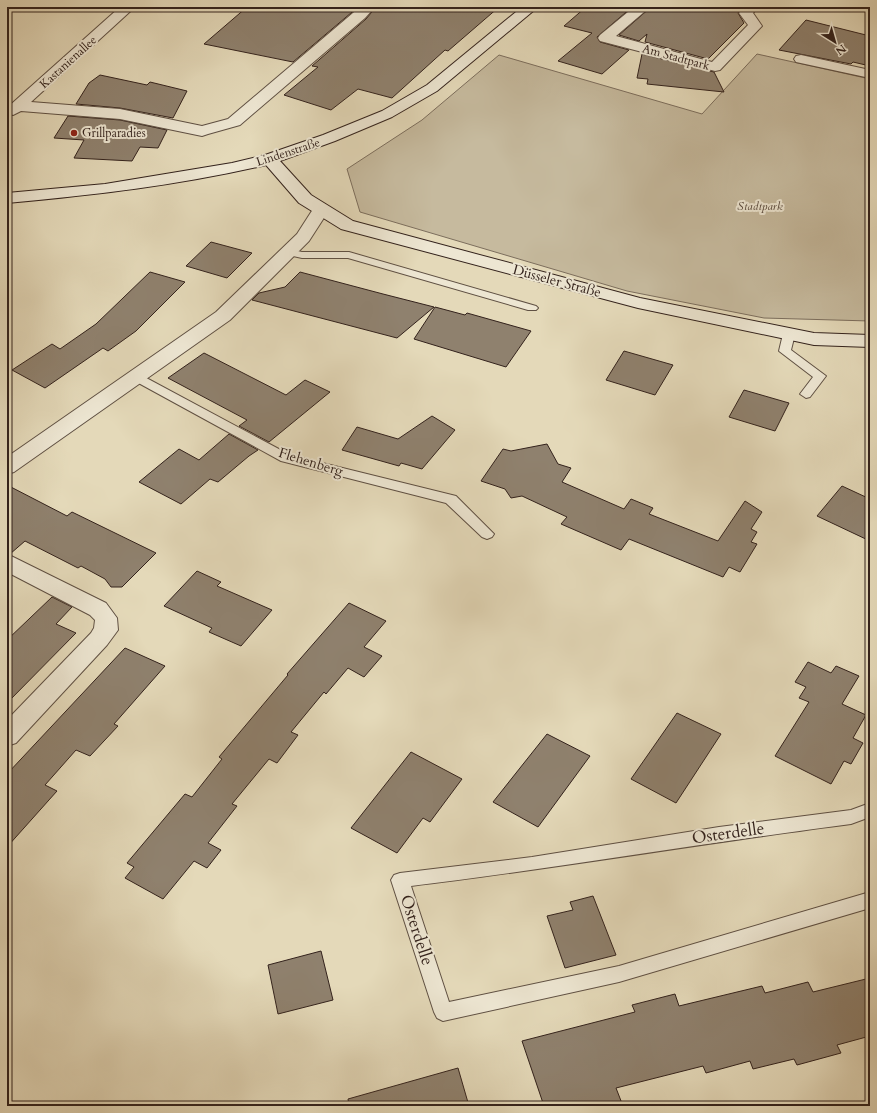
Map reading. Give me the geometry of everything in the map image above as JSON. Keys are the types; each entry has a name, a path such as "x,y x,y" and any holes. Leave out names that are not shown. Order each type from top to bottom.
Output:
{"street":[{"name":"Kastanienallee","path":"13,110 128,7"},
{"path":"13,110 120,114 202,130 234,122 355,20 368,7"},
{"name":"Lindenstraße","path":"7,198 105,188 232,168 270,159 329,138 387,114 432,88 531,7"},
{"name":"Am Stadtpark","path":"643,7 605,38 715,67 755,26 746,13 751,7"},
{"path":"801,59 870,74"},
{"name":"Düsseler Straße","path":"270,159 305,199 347,225 631,301 814,339 870,341"},
{"path":"7,467 223,316 303,236 321,210"},
{"path":"7,562 98,609 106,618 106,630 99,639 7,736"}],"lane":[{"path":"288,252 302,255 349,255 532,308"},
{"path":"788,334 785,351 820,376 806,394"},
{"name":"Flehenberg","path":"137,377 286,458 451,499 487,534"},
{"name":"Osterdelle","path":"870,810 851,817 719,834 532,864 400,880 443,1012 619,974 870,900"}],"green space":[{"name":"Stadtpark","path":"757,54 870,79 870,321 764,318 627,291 360,212 347,169 422,120 499,55 702,114"}],"building":[{"path":"247,7 358,7 293,62 204,44"},
{"path":"376,7 499,7 448,51 445,50 392,98 358,89 331,110 284,95 318,67 312,66 366,19"},
{"path":"586,7 632,7 597,37 600,42 629,50 602,74 558,61 592,33 564,26"},
{"path":"651,7 742,7 738,13 744,23 708,59 645,42 647,34 639,41 619,35"},
{"path":"806,20 870,36 870,66 853,62 851,64 779,50"},
{"path":"642,54 714,72 724,92 647,84 648,79 637,78"},
{"path":"100,75 147,85 150,82 187,91 173,118 120,108 76,104 89,83"},
{"path":"68,116 120,120 167,130 158,148 140,147 132,161 74,158 84,140 54,138"},
{"path":"211,242 252,253 227,278 186,266"},
{"path":"150,272 185,282 136,331 108,351 103,348 45,388 12,370 52,344 60,349 96,324"},
{"path":"300,272 434,307 397,338 252,300 259,293 285,287"},
{"path":"435,307 465,315 467,313 531,331 506,367 414,339"},
{"path":"624,351 673,365 655,395 606,380"},
{"path":"204,353 286,395 305,380 330,392 269,442 239,426 247,420 168,378"},
{"path":"744,390 789,403 775,431 729,417"},
{"path":"432,416 455,430 422,469 401,463 399,466 342,450 357,427 398,439"},
{"path":"229,434 258,450 218,482 210,479 181,504 139,482 179,449 199,460"},
{"path":"547,444 558,464 571,468 562,482 624,509 631,499 653,508 649,514 718,541 745,501 762,512 751,529 757,532 751,542 757,544 740,572 729,567 723,577 629,539 621,550 561,524 567,517 522,496 511,498 505,489 481,481 503,449 511,451"},
{"path":"7,485 67,516 72,512 156,553 122,587 111,587 105,579 81,566 78,568 25,541 10,554 7,553"},
{"path":"842,486 870,499 870,541 817,516"},
{"path":"197,571 221,582 217,586 272,610 241,646 209,632 212,628 164,606"},
{"path":"52,597 72,607 56,624 76,633 7,703 7,640"},
{"path":"349,603 386,621 364,647 382,656 364,677 348,668 326,694 324,692 291,732 298,735 277,763 269,759 232,804 237,806 208,843 221,850 207,868 194,861 163,899 125,878 134,867 127,863 185,794 192,797 222,759 219,757 288,675 287,674"},
{"path":"125,648 165,666 114,724 118,726 90,756 76,750 45,785 57,791 7,847 7,774"},
{"path":"808,662 831,673 836,666 859,676 842,704 866,715 853,738 863,743 851,764 844,761 831,784 775,756 809,702 799,698 806,687 795,682"},
{"path":"677,713 721,734 676,803 631,779"},
{"path":"547,734 590,756 538,827 493,802"},
{"path":"411,752 462,779 430,822 423,818 397,853 351,828"},
{"path":"593,896 616,955 565,968 547,916 573,910 570,902"},
{"path":"321,951 333,1000 278,1014 268,965"},
{"path":"870,978 870,1036 837,1045 841,1053 797,1065 794,1059 753,1069 750,1061 706,1073 703,1066 616,1088 623,1106 544,1106 522,1041 635,1012 632,1005 675,994 679,1006 762,986 765,993 808,982 813,992"},
{"path":"458,1068 469,1106 349,1106 348,1099"}],"place":[{"name":"Grillparadies","path":"74,133"}]}
